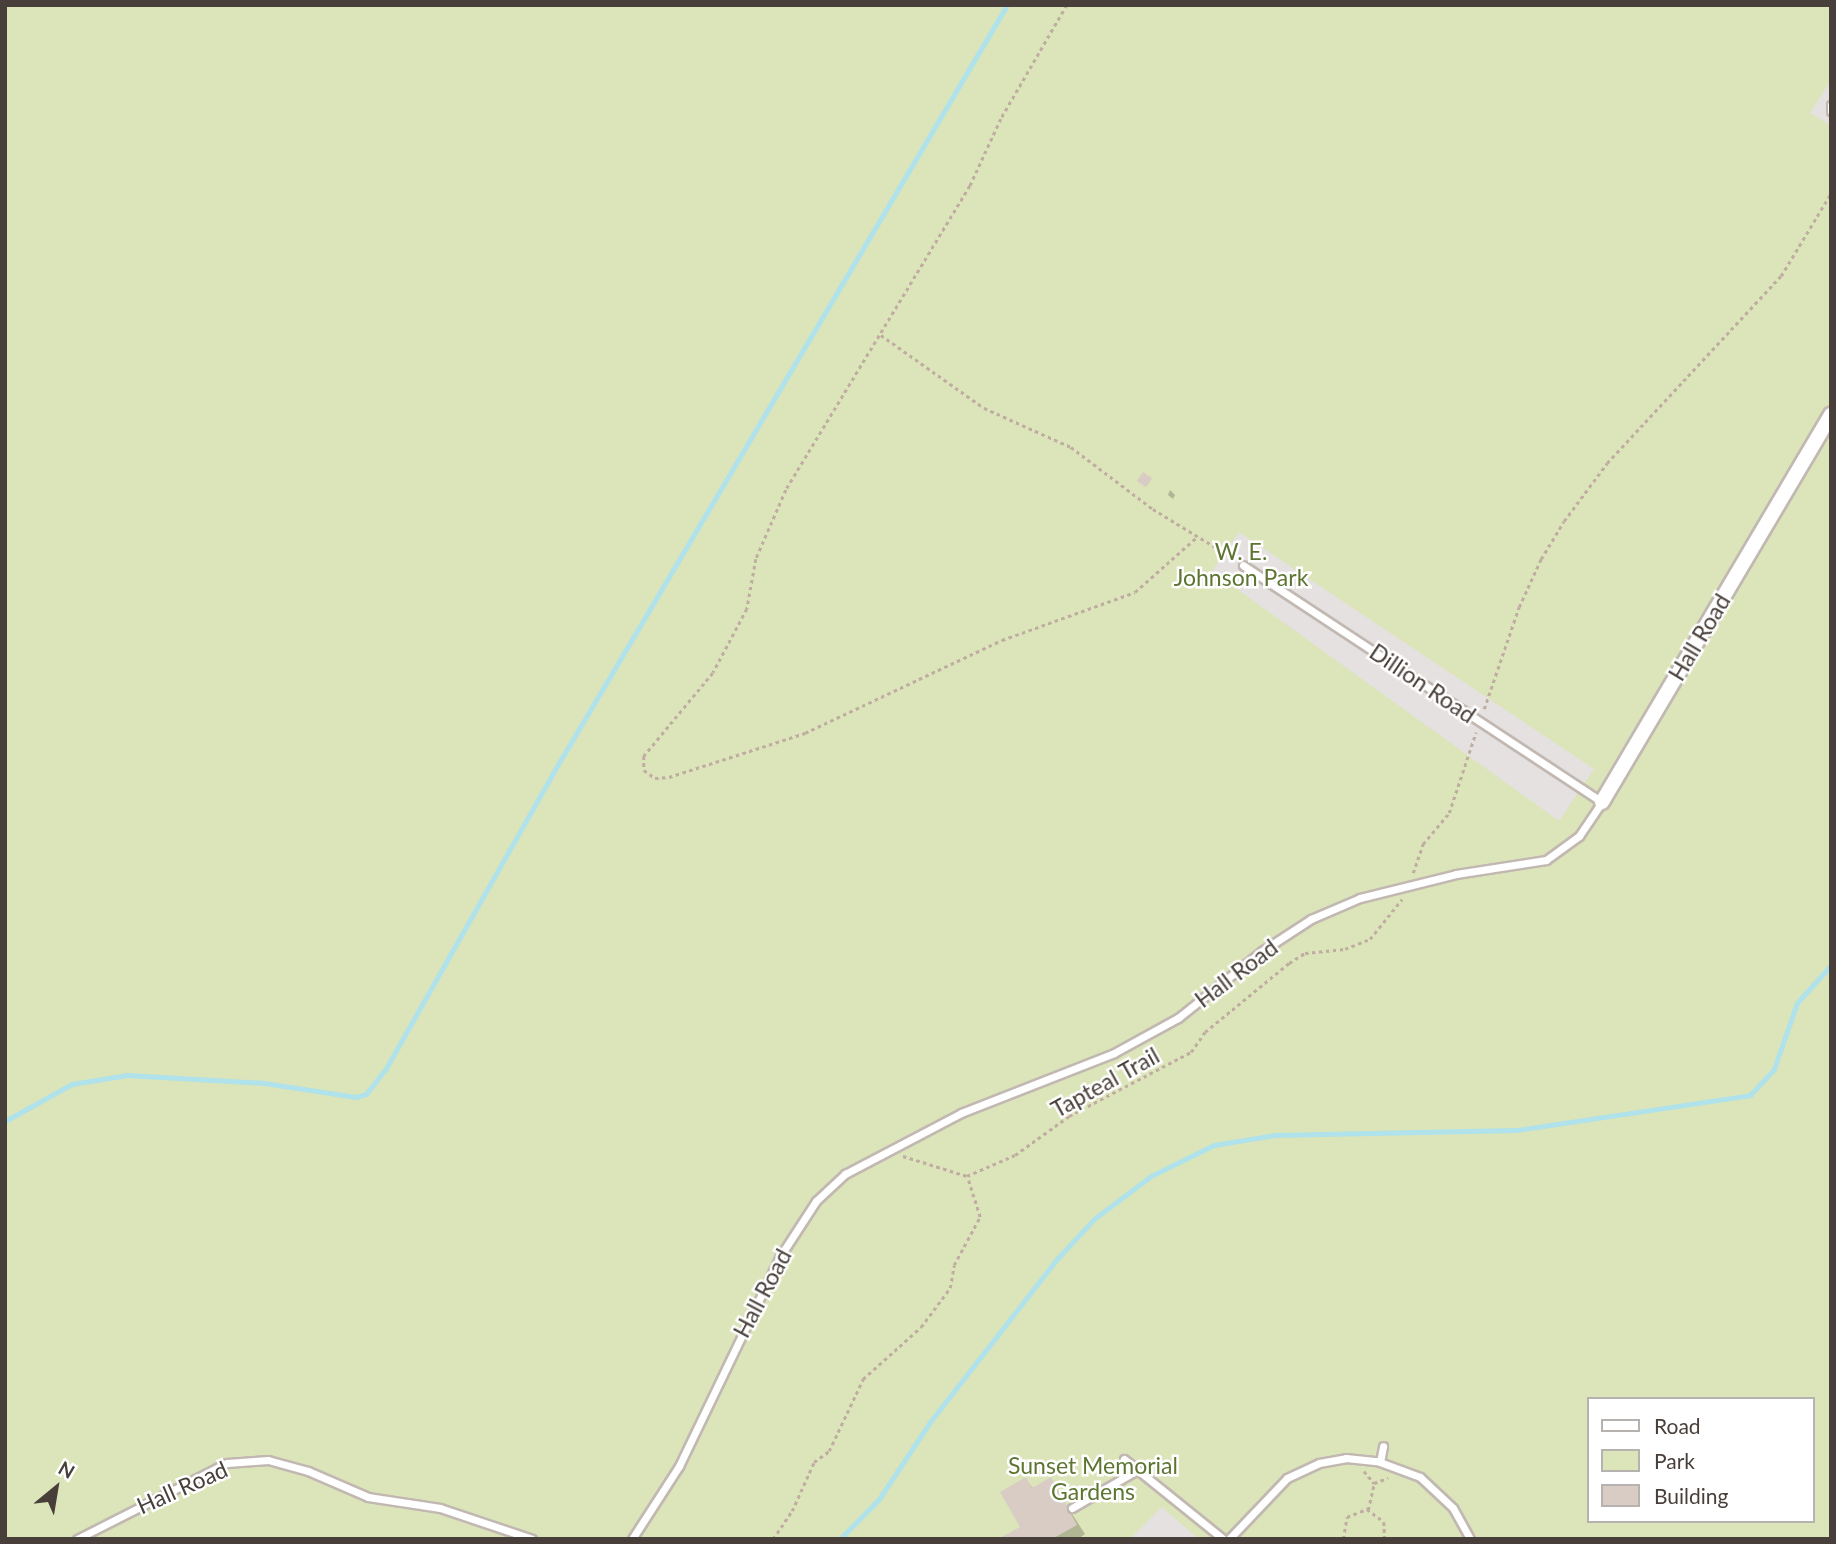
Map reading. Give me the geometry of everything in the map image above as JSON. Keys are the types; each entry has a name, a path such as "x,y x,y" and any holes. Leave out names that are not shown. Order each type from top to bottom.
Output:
{"street":[{"name":"Hall Road","path":"1602,802 1831,415"}],"lane":[{"path":"1831,105 1831,111"},
{"name":"Dillion Road","path":"1243,565 1602,802"},
{"name":"Hall Road","path":"632,1539 679,1466 748,1316 786,1246 816,1201 845,1174 884,1150 961,1112 1114,1053 1178,1018 1262,951 1311,919 1360,898 1546,860 1579,836 1602,802"},
{"path":"1380,1462 1383,1446"},
{"path":"1124,1459 1226,1539 1271,1489 1302,1469 1346,1458 1380,1462 1405,1469 1431,1485 1453,1508 1470,1539"},
{"name":"Hall Road","path":"77,1539 227,1463 268,1460 308,1471 368,1497 440,1508 532,1539"},
{"path":"1072,1508 1137,1470"}],"path":[{"path":"1067,5 1002,119 970,186 881,335 850,381 767,528 747,609 713,673 644,756 649,776 669,777 805,733 1002,640 1095,609 1135,592 1198,536"},
{"name":"Tapteal Trail","path":"967,1176 1015,1155 1069,1116 1191,1052 1205,1032 1289,963 1305,953 1345,949 1370,939 1399,907 1423,844 1449,813 1464,756 1480,722 1519,607 1541,559 1564,521 1616,454 1781,276 1831,193"},
{"path":"881,335 984,408 1071,447 1243,565"},
{"path":"773,1539 792,1511 814,1462 829,1451 863,1379 921,1327 950,1288 954,1265 980,1217 967,1176 884,1150"},
{"path":"1368,1510 1374,1483"},
{"path":"1343,1539 1347,1517 1368,1510"},
{"path":"1368,1510 1384,1522 1385,1539"}],"green space":[{"name":"W. E. Johnson Park","path":"5,5 1831,5 1831,1539 5,1539"}],"shaded area":[{"path":"1831,80 1831,126 1810,113"},
{"path":"1239,532 1594,769 1559,821 1212,571"},
{"path":"1162,1507 1199,1539 1130,1539"}],"building":[{"path":"1143,472 1152,478 1146,487 1137,481"},
{"path":"1026,1477 1032,1488 1051,1477 1077,1525 1052,1539 998,1539 1020,1527 1000,1492"}],"waterway":[{"path":"5,1121 72,1084 127,1075 264,1083 356,1097 366,1094 385,1070 563,756 1007,5"},
{"path":"840,1539 879,1499 930,1422 1057,1259 1094,1219 1151,1176 1214,1145 1275,1135 1517,1130 1750,1095 1774,1069 1797,1003 1831,965"}],"park label":[{"name":"Sunset Memorial Gardens","path":"1093,1478"}]}
